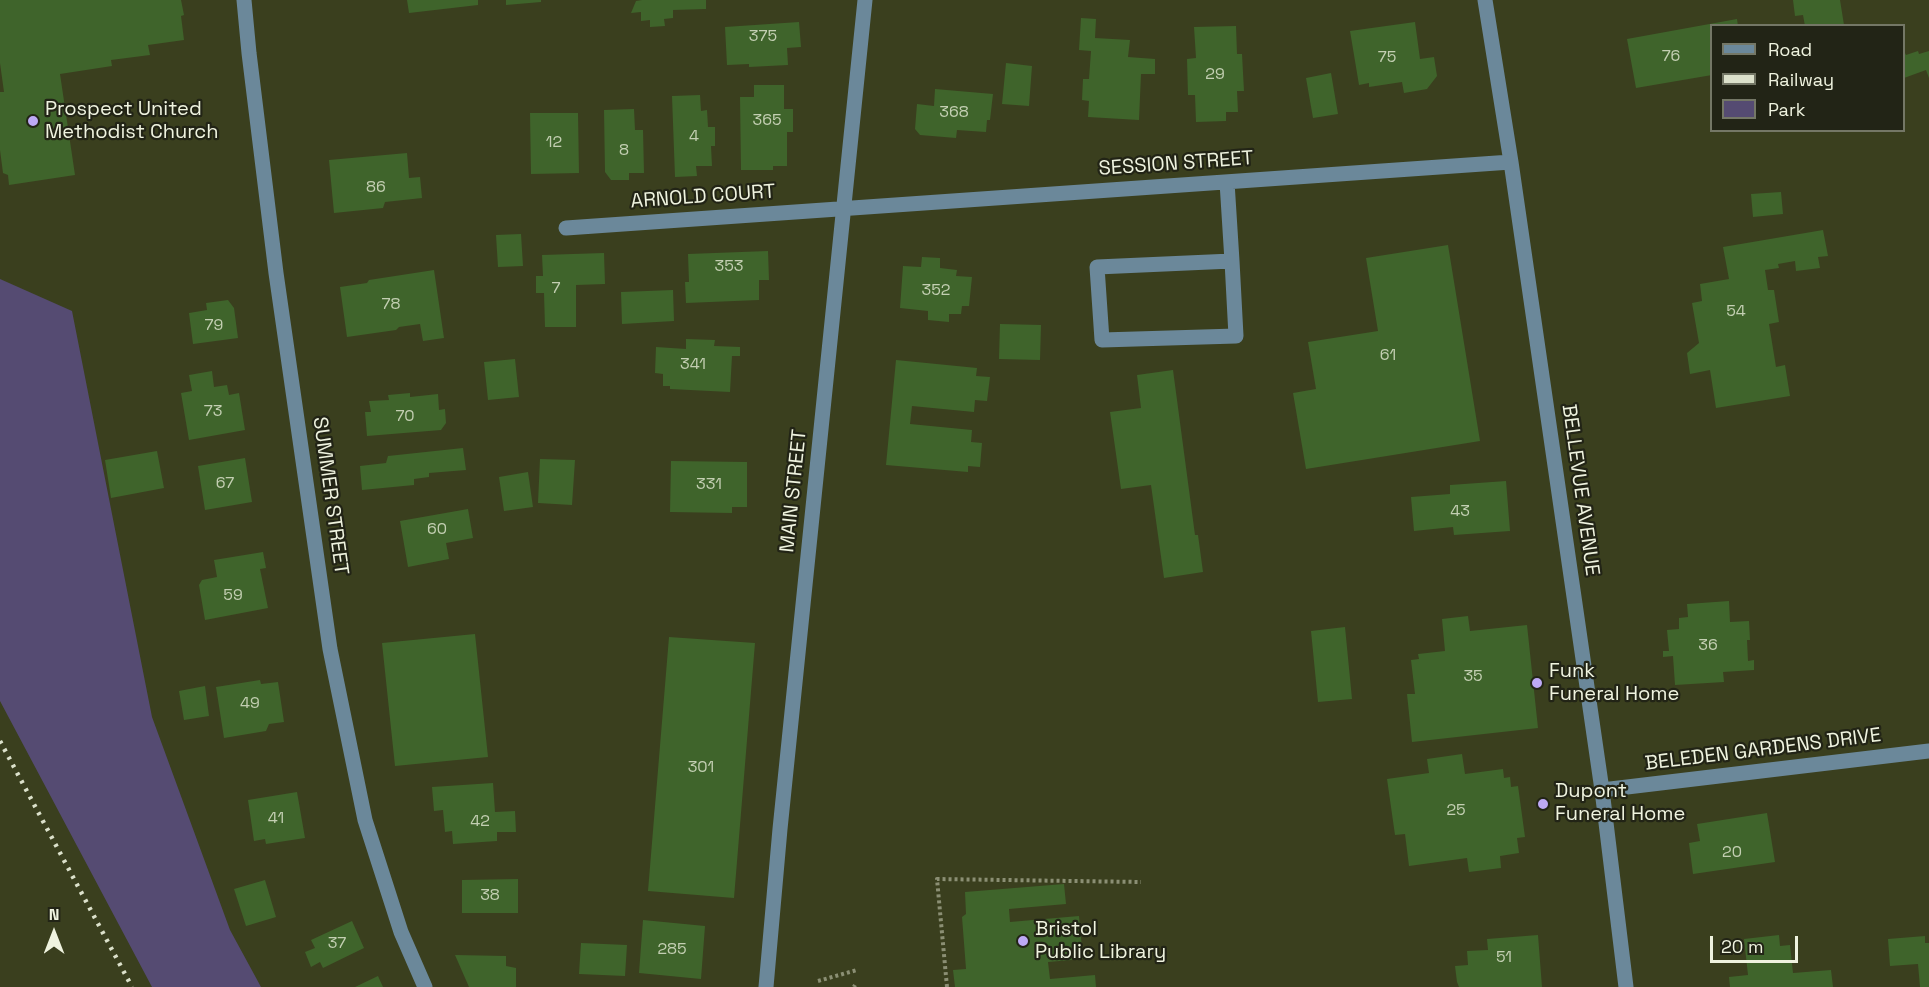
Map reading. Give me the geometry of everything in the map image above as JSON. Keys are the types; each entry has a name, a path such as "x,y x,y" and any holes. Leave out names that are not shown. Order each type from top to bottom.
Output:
{"street":[{"name":"SUMMER STREET","path":"244,0 276,273 330,649 365,820 401,932 426,987"},
{"name":"MAIN STREET","path":"766,987 864,0"},
{"name":"BELLEVUE AVENUE","path":"1485,0 1511,162 1602,790 1626,987"},
{"name":"SESSION STREET","path":"844,208 1511,162"},
{"path":"1227,182 1232,261 1236,336 1102,340 1098,267 1232,261"},
{"name":"ARNOLD COURT","path":"566,228 844,208"},
{"name":"BELEDEN GARDENS DRIVE","path":"1602,790 1929,751"}],"path":[{"path":"947,987 937,879 1141,882"},
{"path":"818,981 857,970"}],"green space":[{"path":"0,279 72,311 152,717 230,930 261,987 152,987 0,701"}],"building":[{"name":"Prospect United Methodist Church","path":"0,0 181,0 184,15 181,16 184,40 148,45 150,55 111,60 112,66 60,74 75,175 9,185 8,175 3,173 0,150 0,92 4,92 0,63"},
{"path":"407,0 478,0 478,5 409,13"},
{"path":"506,0 541,0 541,2 506,5"},
{"path":"706,0 706,9 673,10 673,18 664,19 665,26 650,27 650,20 641,21 641,12 631,13 636,1"},
{"path":"1793,0 1840,0 1844,24 1805,24 1803,15 1795,16"},
{"path":"1081,18 1096,19 1095,38 1130,40 1128,57 1155,59 1155,74 1141,74 1139,120 1088,117 1089,101 1082,100 1083,79 1089,79 1091,51 1079,50"},
{"path":"1737,19 1738,24 1710,24 1710,75 1636,88 1627,39"},
{"path":"799,22 801,47 787,48 788,65 749,67 749,64 727,65 725,27"},
{"path":"1415,22 1420,59 1434,57 1437,76 1427,89 1404,93 1402,82 1369,87 1369,83 1359,85 1350,31"},
{"path":"1236,26 1237,54 1242,54 1244,91 1237,91 1238,112 1226,112 1226,121 1196,122 1195,95 1188,95 1187,59 1196,58 1194,27"},
{"path":"1918,51 1919,54 1929,51 1929,78 1926,70 1905,78 1905,53 1906,55"},
{"path":"1006,63 1032,66 1029,106 1002,104"},
{"path":"1331,73 1338,114 1313,118 1306,78"},
{"path":"754,85 784,85 784,109 793,109 793,132 787,132 787,166 773,166 773,170 741,170 740,97 754,97"},
{"path":"935,89 993,94 986,132 957,130 956,138 920,135 915,129 917,104 934,106"},
{"path":"700,95 701,111 707,110 708,127 715,127 715,146 711,146 712,166 696,166 697,176 675,177 672,96"},
{"path":"634,109 635,130 643,130 644,173 629,173 629,180 611,180 605,172 604,110"},
{"path":"530,113 578,113 579,173 531,174"},
{"path":"407,153 409,178 420,177 422,198 385,202 383,208 334,213 329,160"},
{"path":"1781,192 1783,214 1753,217 1751,194"},
{"path":"1823,230 1828,256 1818,257 1820,268 1796,271 1795,261 1778,264 1779,268 1765,270 1768,290 1774,290 1779,322 1769,324 1776,367 1785,365 1790,396 1716,408 1710,370 1690,374 1687,353 1699,343 1692,303 1702,301 1700,284 1729,279 1723,247"},
{"path":"521,234 523,266 498,267 496,235"},
{"path":"1448,245 1480,441 1306,469 1293,393 1316,389 1308,342 1378,331 1366,258"},
{"path":"768,251 769,280 759,280 759,300 686,303 685,282 689,282 688,254"},
{"path":"604,253 605,284 576,285 576,327 545,327 544,293 536,293 536,276 543,276 542,255"},
{"path":"922,257 940,258 940,268 957,270 956,276 972,277 969,306 962,306 961,314 949,314 949,322 928,320 928,311 900,308 903,266 921,267"},
{"path":"434,270 444,338 423,341 420,324 347,337 340,287"},
{"path":"673,290 674,321 622,324 621,292"},
{"path":"228,300 234,308 238,338 193,344 189,313 207,310 206,303"},
{"path":"1000,324 1041,325 1040,360 999,359"},
{"path":"686,339 715,340 714,346 740,347 740,356 732,356 730,392 670,389 670,386 663,386 663,374 655,373 656,347 686,349"},
{"path":"515,359 519,397 488,400 484,362"},
{"path":"896,360 977,368 976,376 990,377 987,401 975,400 974,412 912,406 910,424 972,430 971,442 982,443 980,467 968,466 968,472 886,465"},
{"path":"1173,370 1195,535 1198,535 1203,572 1164,578 1151,485 1121,489 1110,412 1141,408 1137,375"},
{"path":"212,371 214,387 227,385 229,395 239,393 245,430 189,440 181,393 192,391 189,375"},
{"path":"410,393 410,397 438,394 439,410 445,409 446,423 441,430 367,436 365,412 371,412 369,401 389,400 388,395"},
{"path":"463,448 466,470 429,473 429,477 414,479 414,485 362,490 360,466 386,463 388,456"},
{"path":"157,451 164,488 111,498 105,460"},
{"path":"245,458 252,502 205,510 198,466"},
{"path":"540,459 575,460 572,505 538,503"},
{"path":"671,461 747,462 747,507 732,507 732,513 670,512"},
{"path":"528,472 533,507 504,511 499,477"},
{"path":"1506,481 1510,531 1454,535 1453,527 1414,531 1411,497 1450,494 1450,485"},
{"path":"468,509 473,538 446,543 449,559 408,567 400,521"},
{"path":"263,552 266,568 260,569 268,608 205,620 199,585 202,580 217,577 214,560"},
{"path":"1729,601 1730,622 1749,621 1748,661 1754,660 1754,670 1723,672 1724,682 1675,685 1673,656 1663,657 1663,651 1669,651 1667,630 1679,629 1679,618 1688,617 1687,604"},
{"path":"1468,616 1470,631 1527,625 1538,728 1412,742 1407,694 1415,694 1411,660 1419,659 1418,654 1445,651 1442,619"},
{"path":"1345,627 1352,699 1318,702 1311,631"},
{"path":"475,634 488,757 395,766 382,643"},
{"path":"669,637 755,643 734,898 648,891"},
{"path":"260,680 261,684 278,682 284,722 269,724 266,731 224,738 216,687"},
{"path":"205,686 209,716 184,720 179,691"},
{"path":"1462,754 1465,774 1503,769 1504,778 1510,777 1511,787 1518,786 1525,837 1517,838 1519,853 1500,856 1501,868 1469,872 1467,858 1409,866 1405,834 1395,835 1387,779 1429,773 1427,759"},
{"path":"493,783 495,812 515,811 516,832 497,832 497,841 453,844 452,831 445,832 443,810 434,811 432,787"},
{"path":"297,792 305,838 266,844 265,839 254,841 248,800"},
{"path":"1767,813 1775,862 1693,874 1689,843 1700,841 1697,824"},
{"path":"518,879 518,913 462,913 462,880"},
{"path":"265,880 276,917 246,926 234,889"},
{"name":"Bristol Public Library","path":"1064,884 1066,904 1009,909 1010,922 1079,916 1083,959 1048,962 1050,979 1095,975 1096,987 955,987 953,970 966,969 962,917 966,914 965,892"},
{"path":"643,920 705,926 701,979 639,973"},
{"path":"352,921 364,948 323,968 320,962 311,967 305,952 315,948 311,940"},
{"path":"1538,935 1542,987 1459,987 1455,966 1468,965 1467,951 1488,950 1487,939"},
{"path":"1779,935 1780,946 1790,945 1793,973 1831,970 1833,987 1730,987 1729,977 1748,975 1744,939"},
{"path":"1925,936 1925,943 1929,943 1929,987 1920,987 1918,964 1890,966 1888,939"},
{"path":"581,943 627,945 625,976 579,974"},
{"path":"455,955 506,956 506,966 516,968 516,987 469,987"},
{"path":"378,976 383,987 355,987"}],"railway":[{"path":"0,741 132,987"}],"place":[{"name":"Prospect United Methodist Church","path":"33,121"},
{"name":"Funk Funeral Home","path":"1537,683"},
{"name":"Dupont Funeral Home","path":"1543,804"},
{"name":"Bristol Public Library","path":"1023,941"}]}
